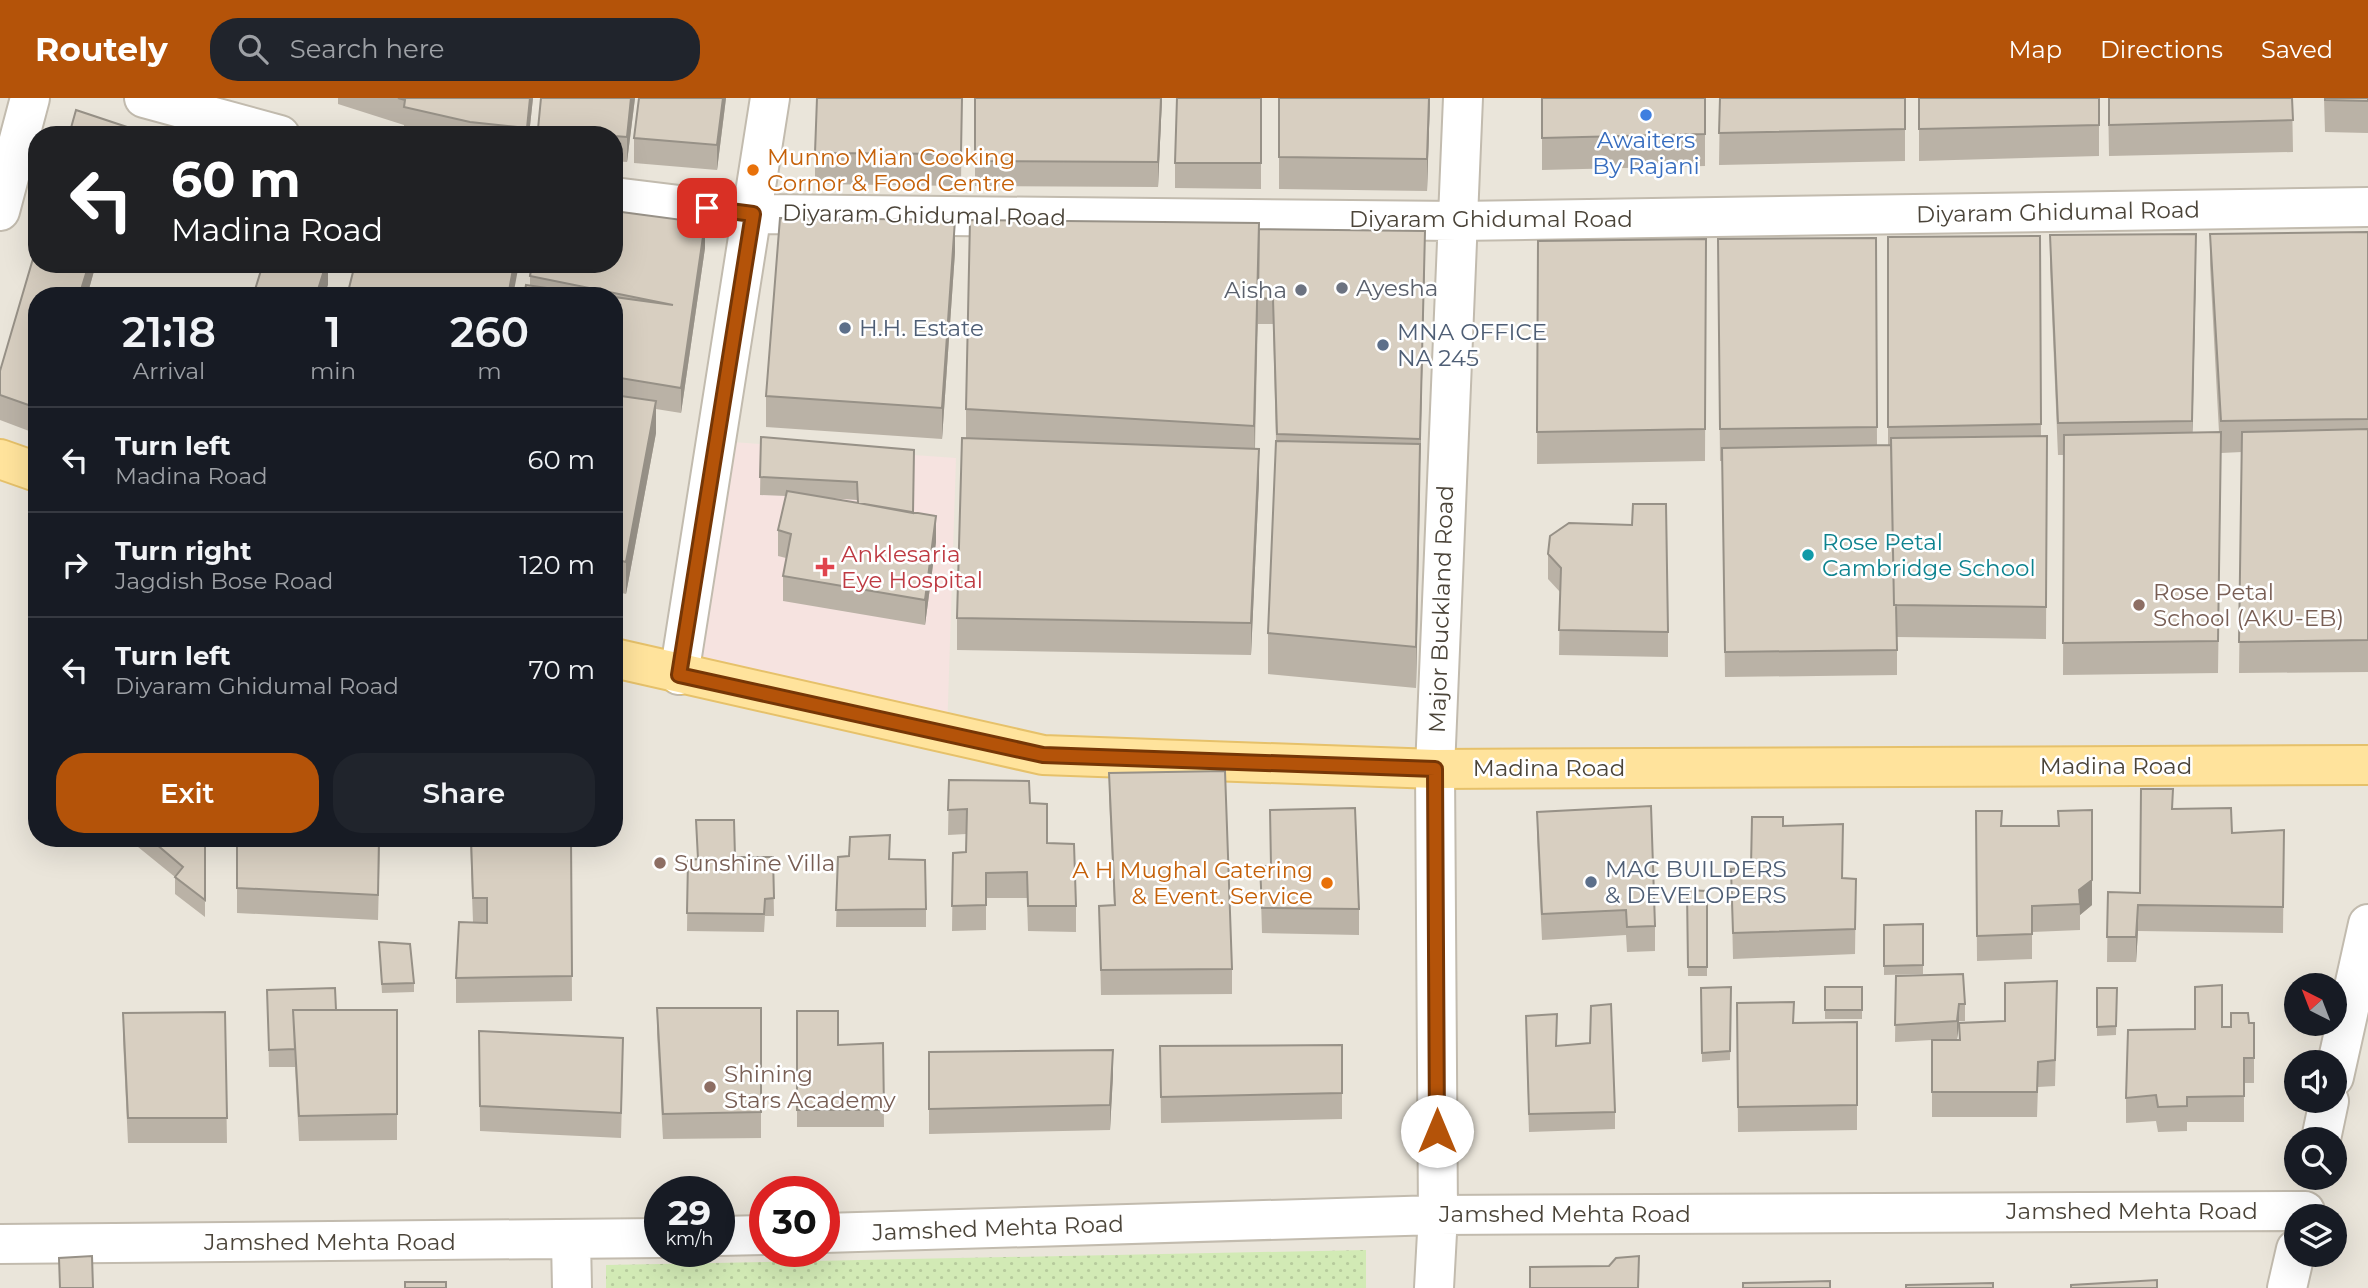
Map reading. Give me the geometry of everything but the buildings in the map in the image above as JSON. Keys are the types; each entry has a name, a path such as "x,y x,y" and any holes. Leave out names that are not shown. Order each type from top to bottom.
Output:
{"main road":[{"path":"0,459 28,469"},
{"name":"Madina Road","path":"623,660 1043,755 1435,769 2368,765"}],"street":[{"path":"0,211 30,98"},
{"path":"144,98 247,126"},
{"path":"679,675 770,98"},
{"name":"Major Buckland Road","path":"1434,1288 1438,1215 1435,769 1463,98"},
{"name":"Diyaram Ghidumal Road","path":"623,198 753,214 1458,221 2368,207"},
{"path":"2340,1050 2368,924"},
{"name":"Jamshed Mehta Road","path":"840,1233 1438,1215 2307,1202"},
{"name":"Jamshed Mehta Road","path":"0,1244 644,1239"},
{"path":"571,1241 572,1288"},
{"path":"2287,1288 2292,1267"}],"shaded area":[{"path":"0,98 2368,98 2368,1288 0,1288"},
{"name":"Anklesaria Eye Hospital","path":"717,441 956,458 947,734 679,675"}],"green space":[{"path":"1366,1250 1366,1288 606,1288 606,1265 735,1267 735,1262 749,1262 749,1267 840,1267 840,1260"}],"place":[{"name":"Awaiters By Rajani","path":"1646,115"},
{"name":"Munno Mian Cooking Cornor & Food Centre","path":"753,170"},
{"name":"Ayesha","path":"1342,288"},
{"name":"Aisha","path":"1301,290"},
{"name":"H.H. Estate","path":"845,328"},
{"name":"MNA OFFICE NA 245","path":"1383,345"},
{"name":"Rose Petal Cambridge School","path":"1808,555"},
{"name":"Anklesaria Eye Hospital","path":"825,567"},
{"name":"Rose Petal School (AKU-EB)","path":"2139,605"},
{"name":"Sunshine Villa","path":"660,863"},
{"name":"MAC BUILDERS & DEVELOPERS","path":"1591,882"},
{"name":"A H Mughal Catering & Event. Service","path":"1327,883"},
{"name":"Shining Stars Academy","path":"710,1087"}],"route":[{"path":"707,208 753,214 679,675 1043,755 1435,769 1437,1131"}]}
